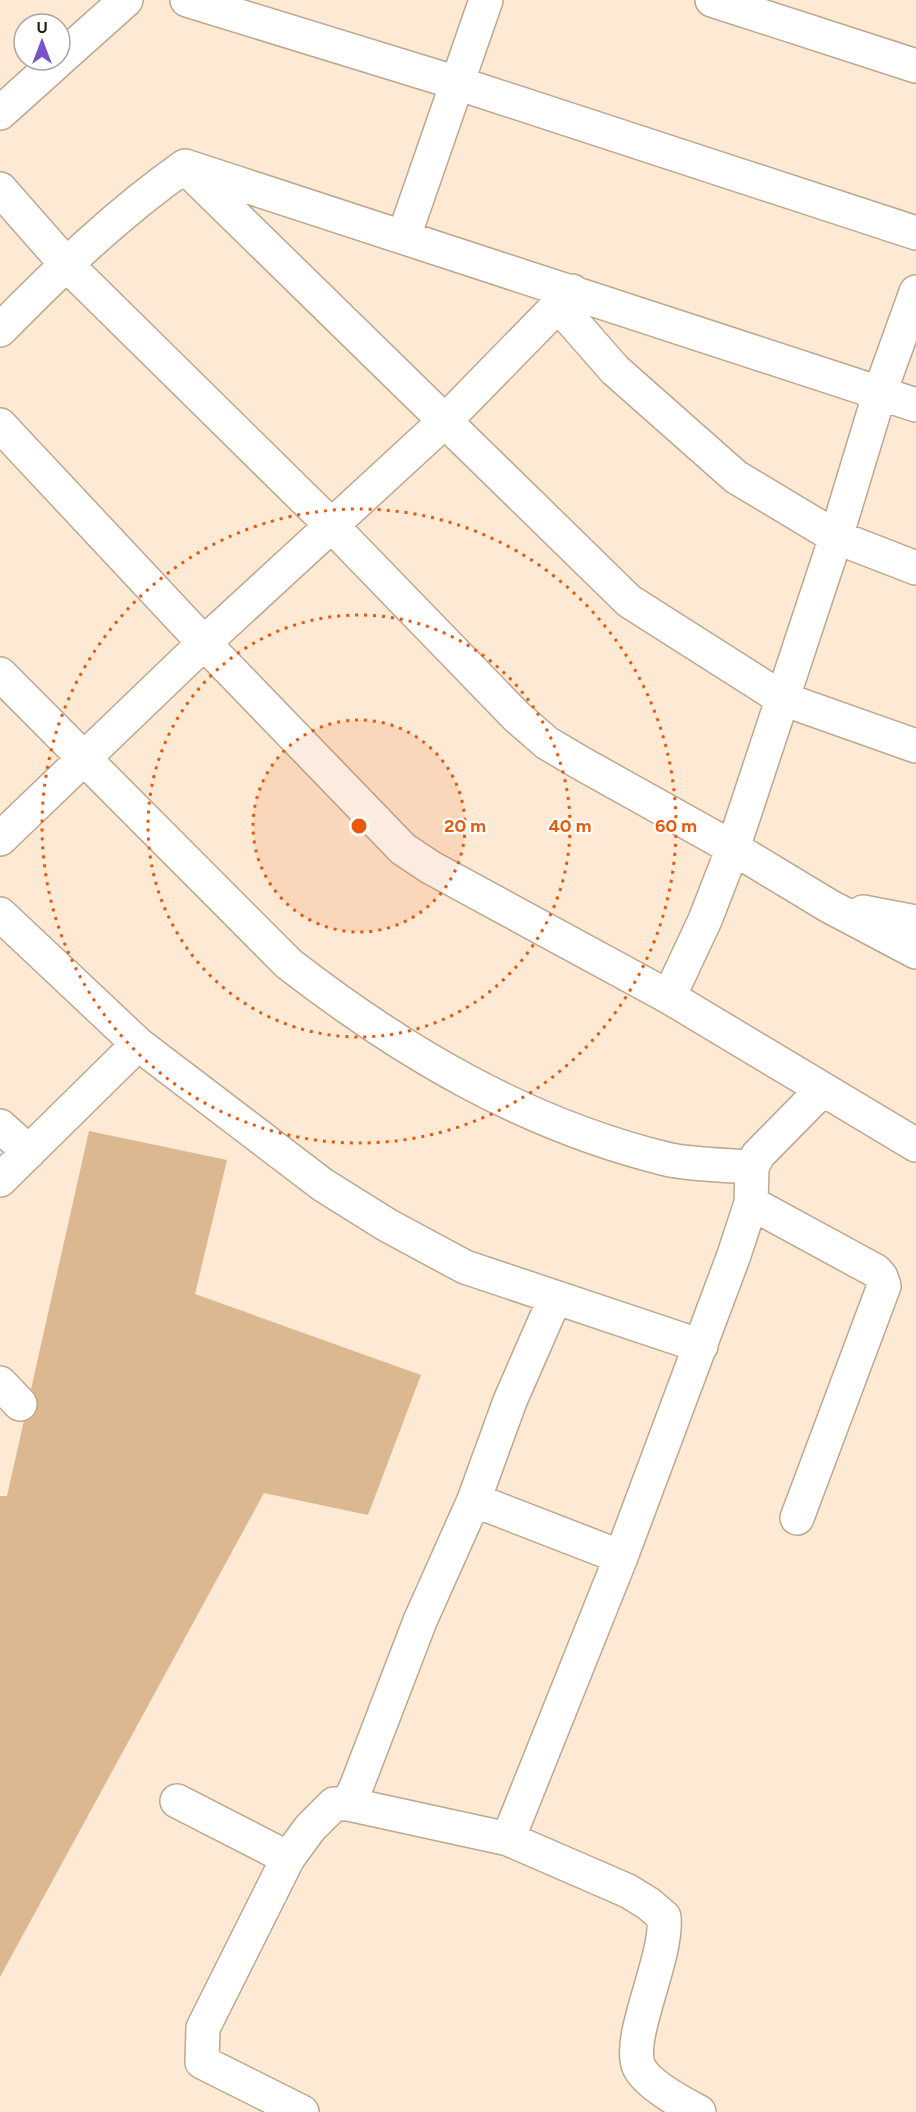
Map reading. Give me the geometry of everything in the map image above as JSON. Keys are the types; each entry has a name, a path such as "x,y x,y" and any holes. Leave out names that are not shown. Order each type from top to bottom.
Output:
{"street":[{"path":"72,49 126,0"},
{"path":"187,0 457,83 916,234"},
{"path":"404,236 486,0"},
{"path":"712,0 916,66"},
{"path":"0,113 46,72"},
{"path":"185,166 404,236 565,298 880,392 916,405"},
{"path":"0,330 66,264 145,194 185,166"},
{"path":"185,166 630,601 783,699 916,746"},
{"path":"0,189 66,264 332,526 517,717 547,743 733,848 829,906 916,952"},
{"path":"669,997 705,920 733,848 836,537 880,392 916,292"},
{"path":"0,839 204,643 446,420 565,298"},
{"path":"565,298 615,370 736,477 836,537 916,568"},
{"path":"0,425 204,643 403,849 430,867 669,997 916,1145"},
{"path":"0,674 289,964 326,993 409,1049 491,1095 579,1133 668,1160 752,1167"},
{"path":"829,906 916,922"},
{"path":"0,914 138,1044 323,1185 387,1225 465,1267 701,1346"},
{"path":"0,1180 138,1044"},
{"path":"508,1839 621,1557 701,1346 751,1203 752,1167 758,1155 822,1090"},
{"path":"0,1126 29,1152"},
{"path":"751,1203 876,1271 884,1286 797,1518"},
{"path":"348,1804 420,1621 474,1500 510,1401 555,1298"},
{"path":"474,1500 621,1557"},
{"path":"177,1801 288,1858"},
{"path":"302,2112 202,2062 203,2028 288,1858 310,1828 334,1804 348,1804 508,1839 628,1891 664,1917 665,1930 661,1953 636,2042 636,2058 645,2075 687,2106 699,2112"}],"shaded area":[{"path":"89,1131 227,1160 195,1294 421,1375 368,1515 264,1493 0,1977 0,1496 7,1496"}]}
